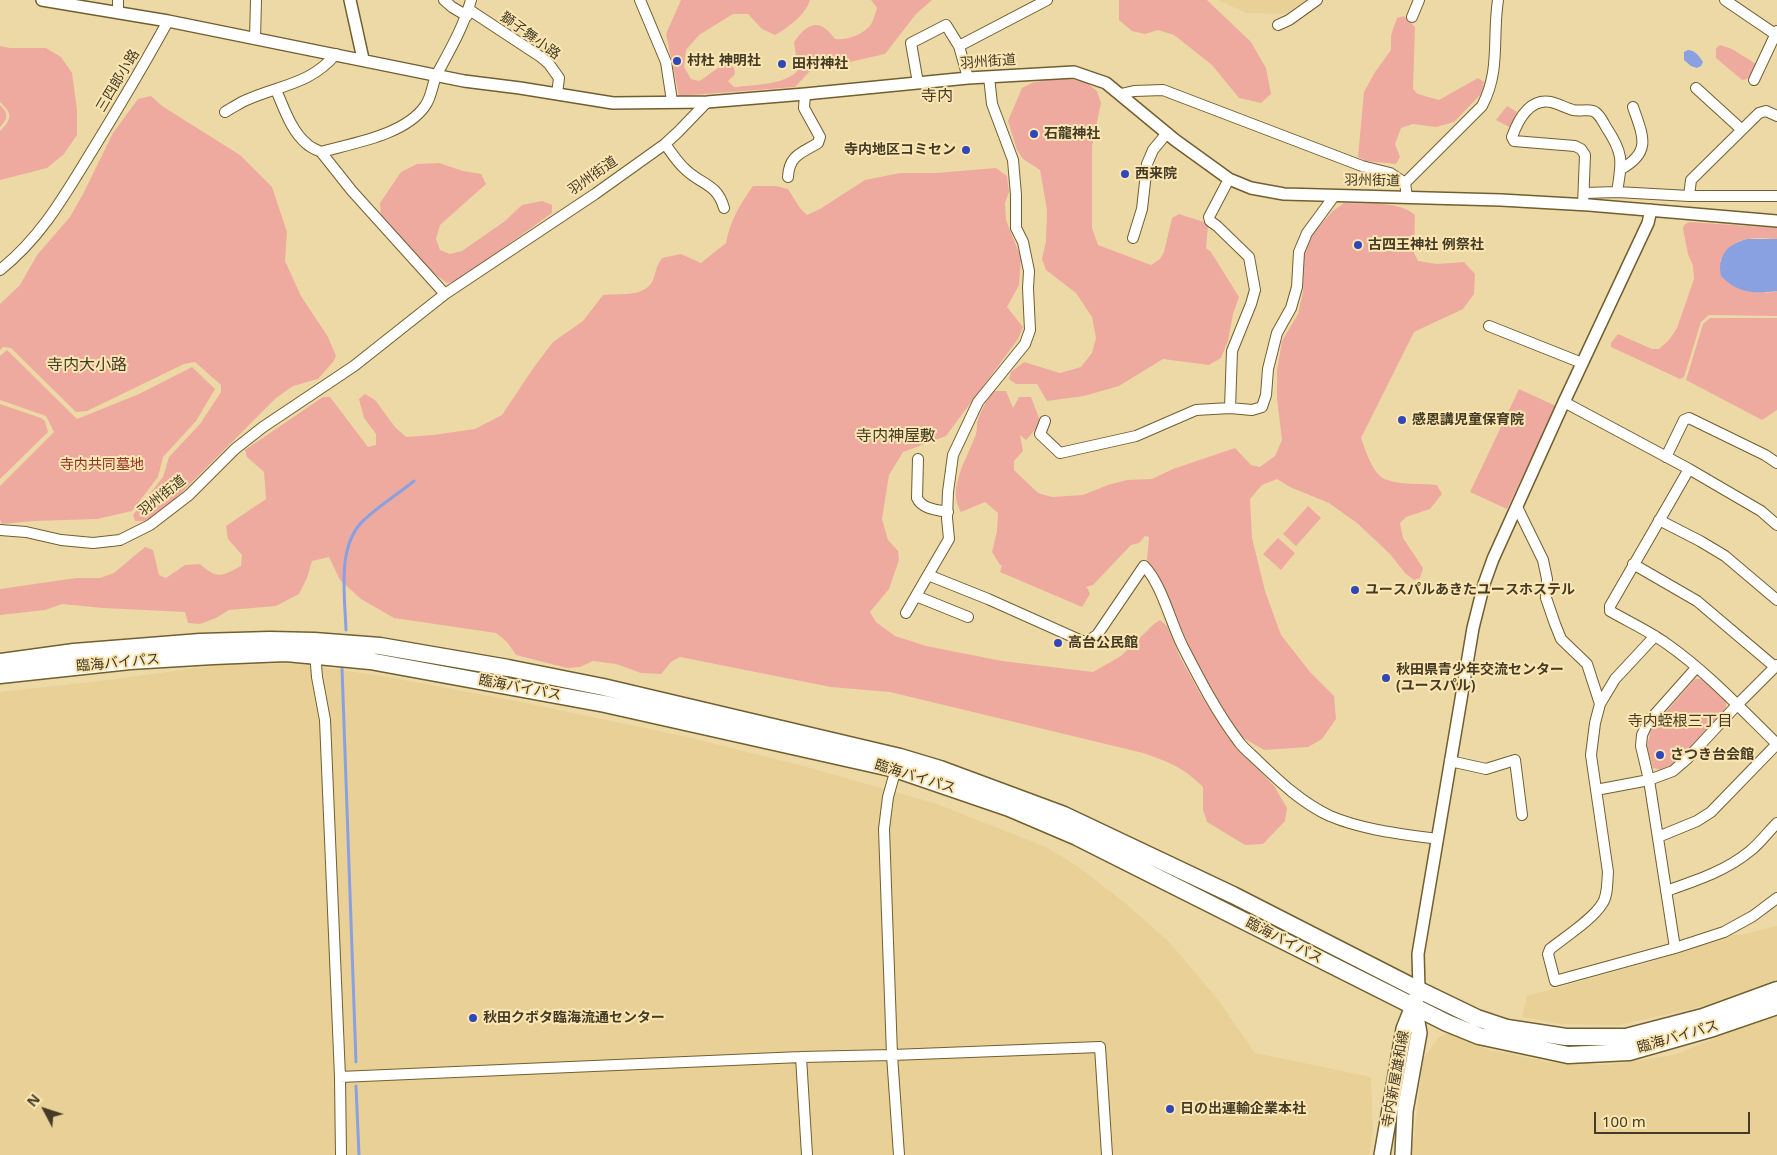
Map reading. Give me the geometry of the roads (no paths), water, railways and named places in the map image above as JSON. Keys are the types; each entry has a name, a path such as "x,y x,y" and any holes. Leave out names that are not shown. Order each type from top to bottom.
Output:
{"highway":[{"name":"臨海バイパス","path":"0,662 74,652 200,642 270,640 315,648"},
{"name":"臨海バイパス","path":"0,675 130,661 286,653 315,648 380,646 508,668 603,687 898,763 940,769 1064,815 1233,895 1417,998 1447,1022 1479,1036 1568,1055 1629,1052 1713,1028 1777,1006"},
{"name":"臨海バイパス","path":"1417,998 1507,1028 1566,1038 1626,1037 1704,1017 1777,990"}],"main road":[{"name":"寺内新屋雄和線","path":"1382,1155 1404,1029 1417,998"},
{"name":"寺内新屋雄和線","path":"1403,1155 1405,1111 1419,1033 1417,998"}],"street":[{"path":"42,0 118,6 168,21 363,59 436,76 613,103 707,102"},
{"path":"255,39 256,0"},
{"path":"350,0 363,59"},
{"name":"獅子舞小路","path":"444,0 452,7 469,8 549,64 559,78 557,94"},
{"path":"640,0 666,62 672,101"},
{"path":"959,46 1047,0"},
{"path":"1278,25 1289,20 1317,0"},
{"path":"1412,17 1418,0"},
{"path":"1405,183 1482,106 1490,91 1494,72 1498,0"},
{"path":"1725,0 1776,32 1754,80"},
{"path":"321,152 400,127 418,115 426,104 436,76 469,8"},
{"name":"三四郎小路","path":"0,270 18,255 41,229 62,200 168,21"},
{"path":"918,83 912,43 946,25 959,46 968,78"},
{"path":"225,112 242,102 302,81 328,64 336,54"},
{"name":"羽州街道","path":"0,530 26,532 69,541 93,543 120,540 150,525 188,496 235,449 266,425 354,366 445,294 595,194 665,144 707,102 968,78 1074,72 1106,83 1167,133 1229,178 1251,188 1284,194 1584,199 1651,210 1777,221"},
{"path":"906,613 949,539 948,492 953,456 966,426 978,402 1025,344 1030,330 1029,271 1023,242 1016,228 1013,160 992,104 989,77"},
{"path":"1696,88 1741,129"},
{"path":"276,90 298,134 308,145 321,152 352,192 445,294"},
{"path":"1121,94 1134,91 1163,90 1362,166 1390,173 1405,183 1407,197"},
{"path":"788,177 788,167 791,161 818,143 820,138 804,108 805,94"},
{"path":"1617,192 1621,158 1615,141 1594,110 1574,110 1551,102 1542,102 1524,112 1512,137 1514,141 1575,146 1581,149 1585,155 1584,199 1617,192 1690,196 1777,196"},
{"path":"1620,169 1634,162 1642,151 1641,132 1633,107"},
{"path":"1690,196 1691,180 1741,129 1759,113 1766,111 1777,116"},
{"path":"1133,238 1142,209 1147,164 1153,150 1167,133"},
{"path":"665,144 685,170 716,191 721,197 724,208"},
{"path":"1229,178 1210,217 1210,221 1249,257 1255,290 1232,351 1230,408"},
{"path":"1045,421 1040,434 1060,453 1136,436 1196,410 1230,408 1252,410 1262,407 1266,395 1268,369 1277,332 1291,308 1297,287 1299,252 1307,233 1335,195"},
{"path":"1417,998 1418,954 1473,628 1484,584 1564,402 1648,224 1651,210"},
{"path":"1489,326 1582,363"},
{"path":"1564,402 1689,469 1761,511 1777,525"},
{"path":"1666,457 1684,420 1689,418 1765,455 1777,463"},
{"path":"918,458 917,498 919,502 931,509 948,512"},
{"path":"1658,837 1697,821 1711,812 1777,744 1696,668 1655,636 1610,611 1610,606 1633,564 1689,469"},
{"path":"1517,507 1543,560 1547,579 1546,598 1554,624 1561,639 1587,664 1600,704"},
{"path":"1658,520 1725,556 1777,600"},
{"path":"1596,790 1649,780 1673,771 1687,759 1776,666 1697,602 1633,564"},
{"path":"928,575 988,599 1082,641 1088,641 1097,635 1144,566 1150,572 1155,582 1181,644 1206,692 1240,743 1278,780 1297,797 1330,816 1360,825 1437,839"},
{"path":"916,596 968,618"},
{"path":"1655,636 1615,679 1600,704 1590,754 1608,872 1607,890 1603,903 1593,915 1550,949 1548,954 1555,981 1675,948 1724,932 1753,916 1777,898"},
{"path":"315,648 317,677 324,720 340,1077 341,1155"},
{"path":"1675,948 1649,780 1641,746 1642,735 1648,722 1696,668"},
{"path":"1450,761 1486,769 1515,760 1522,815"},
{"path":"898,763 888,797 884,829 892,1055 899,1155"},
{"path":"1666,891 1703,878 1740,858 1751,850 1777,823"},
{"path":"340,1077 1100,1046 1107,1155"},
{"path":"801,1057 807,1155"}],"water":[{"path":"1688,50 1693,51 1703,62 1701,66 1697,68 1691,66 1684,60 1684,52"},
{"path":"1747,239 1777,239 1777,291 1746,291 1733,286 1721,276 1722,256 1729,247"}],"waterway":[{"path":"346,630 344,571 350,542 356,530 365,519 414,481"},
{"path":"342,668 356,1062"},
{"path":"356,1086 359,1155"}],"place":[{"name":"村杜 神明社","path":"677,61"},
{"name":"田村神社","path":"782,64"},
{"name":"石龍神社","path":"1034,134"},
{"name":"寺内地区コミセン","path":"966,150"},
{"name":"西来院","path":"1125,174"},
{"name":"古四王神社 例祭社","path":"1358,245"},
{"name":"感恩講児童保育院","path":"1402,420"},
{"name":"ユースパルあきたユースホステル","path":"1355,590"},
{"name":"高台公民館","path":"1058,643"},
{"name":"秋田県青少年交流センター (ユースパル)","path":"1386,678"},
{"name":"さつき台会館","path":"1660,755"},
{"name":"秋田クボタ臨海流通センター","path":"473,1018"},
{"name":"日の出運輸企業本社","path":"1170,1109"}],"district":[{"name":"寺内","path":"937,96"},
{"name":"寺内大小路","path":"87,365"},
{"name":"寺内神屋敷","path":"896,436"},
{"name":"寺内蛭根三丁目","path":"1680,722"}],"park label":[{"name":"寺内共同墓地","path":"102,465"}]}
